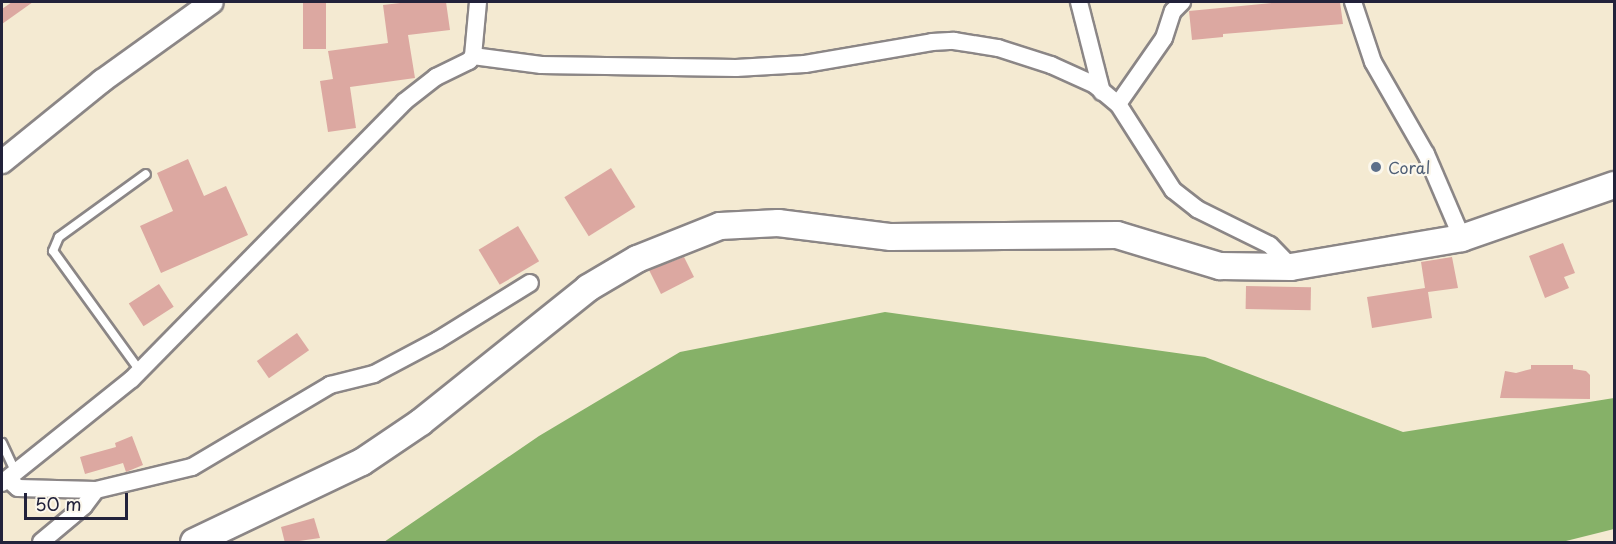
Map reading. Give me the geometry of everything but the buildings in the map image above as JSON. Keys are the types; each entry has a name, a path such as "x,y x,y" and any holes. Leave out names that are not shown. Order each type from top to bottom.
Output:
{"main road":[{"path":"2,162 110,75 212,2"},
{"path":"194,543 362,462 421,422 588,288 637,259 720,226 778,223 891,237 1117,235 1220,266 1291,267 1462,238 1614,186"}],"street":[{"path":"478,2 473,56 463,66 436,77 404,102 140,371 111,398 8,478 18,488 96,490 153,479 206,461 330,385 374,374 448,334 530,282"},
{"path":"1079,2 1102,92"},
{"path":"1118,104 1164,38 1173,11 1182,2"},
{"path":"1353,2 1373,62 1426,154 1462,238"},
{"path":"473,56 541,64 736,68 805,64 954,40 1051,64 1102,92 1118,104 1173,190 1197,209 1264,242 1291,267"},
{"path":"41,543 84,506 96,490"}],"lane":[{"path":"140,371 53,251 59,237 146,174"},
{"path":"2,443 8,478"}],"green space":[{"path":"885,312 1205,357 1403,432 1614,398 1614,529 1562,542 384,542 539,436 680,352"}],"place":[{"name":"Coral","path":"1376,167"}]}
